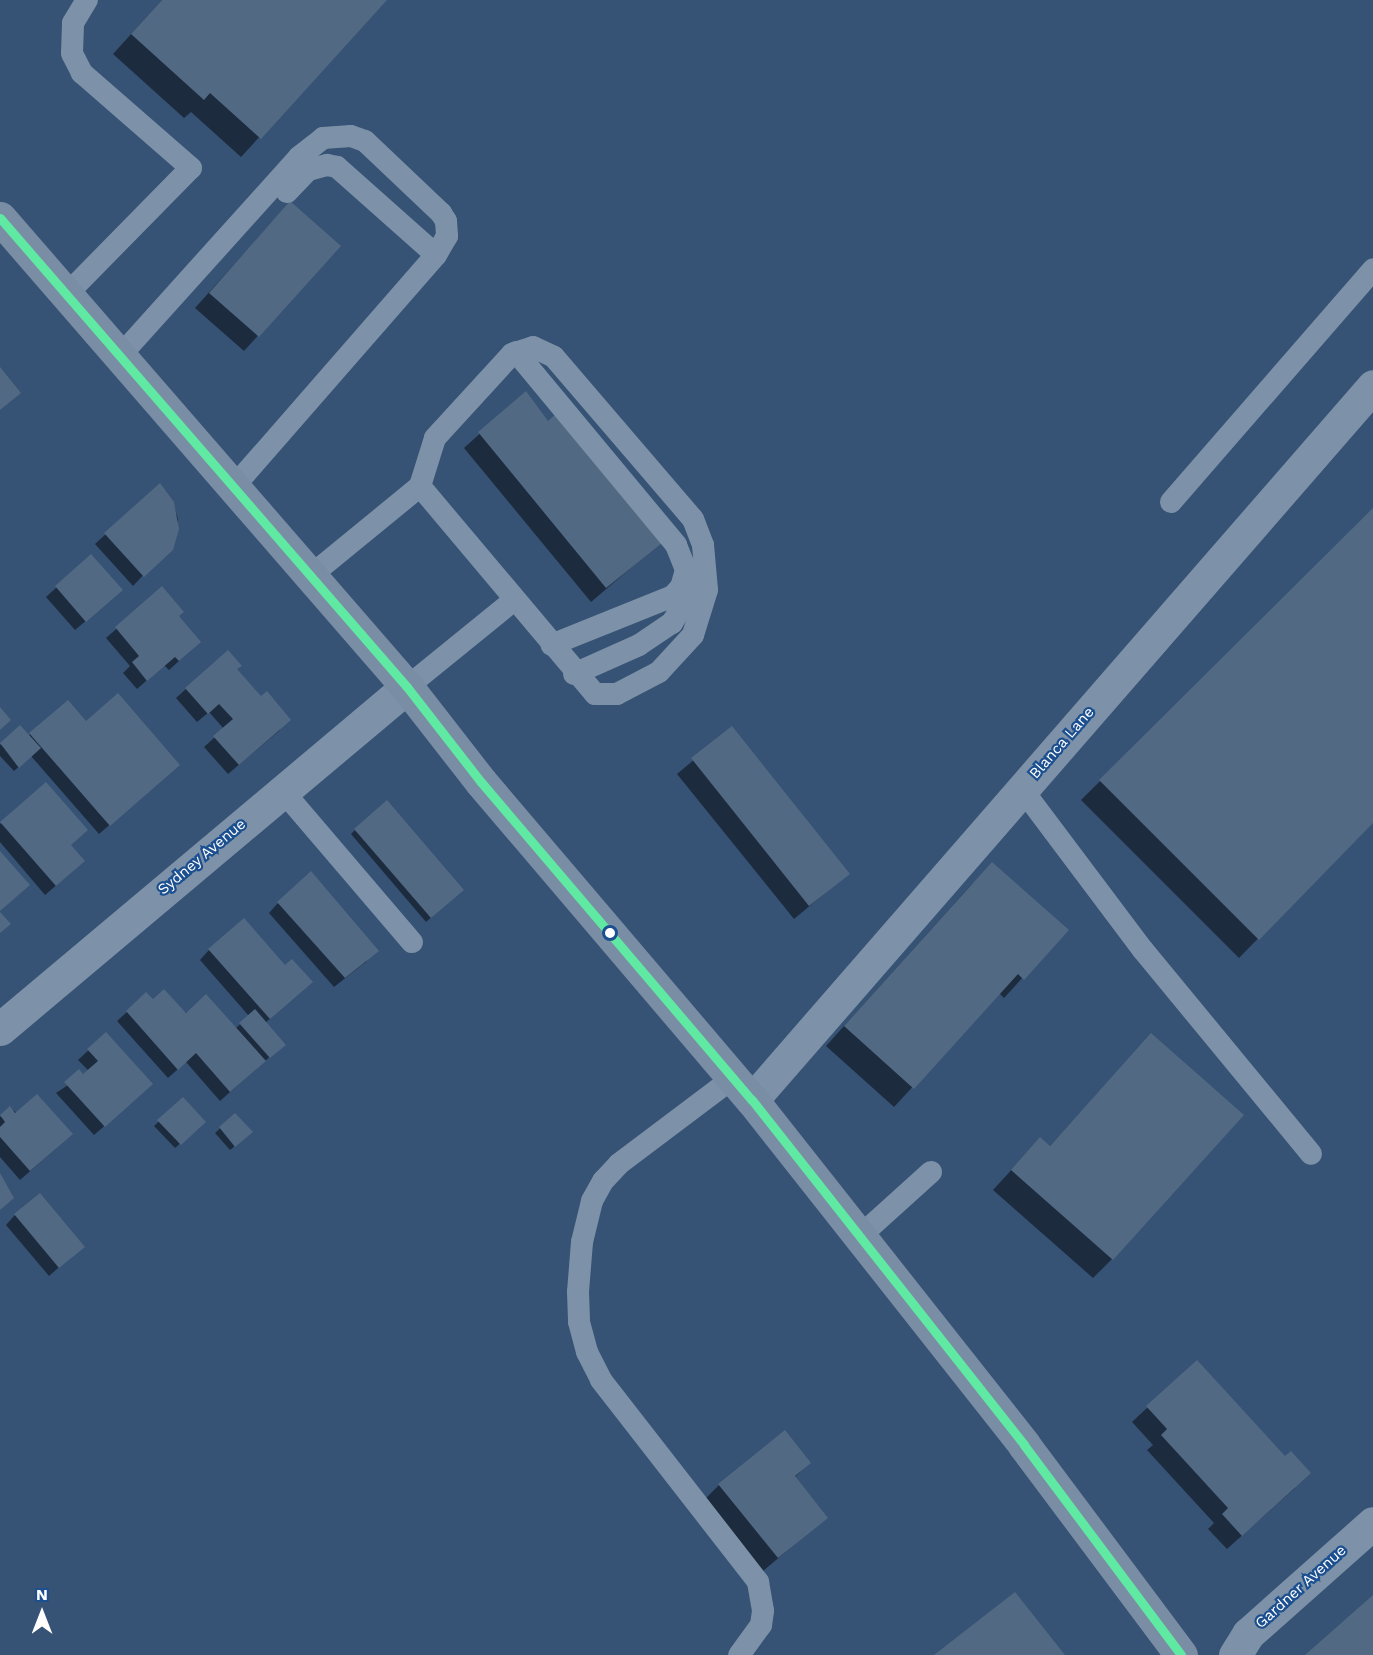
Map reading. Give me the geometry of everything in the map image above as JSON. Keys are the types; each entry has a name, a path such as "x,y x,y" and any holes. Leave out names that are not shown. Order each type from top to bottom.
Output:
{"main road":[{"path":"0,218 232,489 407,687 481,782 742,1089 1024,1445 1181,1655"}],"street":[{"name":"Blanca Lane","path":"742,1089 1022,789 1373,386"},
{"name":"Sydney Avenue","path":"0,1029 407,687"},
{"name":"Gardner Avenue","path":"1235,1655 1248,1634 1373,1523"}],"lane":[{"path":"66,295 191,168 82,73 72,53 73,23 87,0"},
{"path":"119,357 299,157 323,138 351,136 365,141 441,213 446,221 447,236 436,255 232,489"},
{"path":"165,305 187,302 302,176 315,167 327,165 344,171 436,255"},
{"path":"1171,502 1373,270"},
{"path":"309,577 420,486 435,438 516,352 533,347 554,357 693,519 704,545 707,590 693,635 677,657 643,681 605,696 586,687 420,486"},
{"path":"516,352 676,545 686,570 684,603 672,623 639,645 574,674"},
{"path":"551,645 673,596 681,587 686,570"},
{"path":"407,687 514,600"},
{"path":"1022,789 1143,950 1311,1154"},
{"path":"282,790 412,942"},
{"path":"739,1655 761,1625 763,1611 758,1582 601,1380 587,1352 579,1323 578,1292 582,1242 592,1201 603,1181 619,1164 742,1089"},
{"path":"859,1237 931,1172"}],"building":[{"path":"162,0 387,0 261,139 210,93 204,100 131,34"},
{"path":"290,201 341,246 259,337 209,293"},
{"path":"0,367 21,393 0,410"},
{"path":"526,391 548,421 557,413 662,543 606,588 478,432"},
{"path":"160,483 174,502 179,529 173,550 144,577 104,533"},
{"path":"1373,508 1373,823 1259,940 1099,780"},
{"path":"91,554 123,590 86,622 55,586"},
{"path":"162,586 184,612 179,616 201,642 179,661 175,657 147,681 132,662 139,656 115,627"},
{"path":"228,650 242,666 237,669 261,696 267,691 291,720 239,765 213,736 233,719 219,704 208,714 185,688"},
{"path":"118,693 180,765 110,826 29,733 68,700 86,721"},
{"path":"0,707 11,720 0,730"},
{"path":"20,725 41,748 19,768 0,743"},
{"path":"732,726 850,874 809,906 691,758"},
{"path":"46,782 88,830 71,845 85,861 56,886 0,822"},
{"path":"387,800 464,890 431,918 354,829"},
{"path":"0,851 30,885 0,911"},
{"path":"992,862 1069,930 1024,980 1018,974 914,1089 844,1026"},
{"path":"311,871 379,951 345,978 277,902"},
{"path":"0,912 11,924 0,933"},
{"path":"244,918 285,965 292,959 313,982 270,1019 208,949"},
{"path":"164,989 186,1013 206,994 266,1061 230,1092 196,1053 178,1070 126,1011 146,992 153,999"},
{"path":"255,1009 286,1045 270,1058 239,1023"},
{"path":"106,1032 153,1084 105,1127 64,1082 79,1069 83,1074 98,1061 87,1049"},
{"path":"1151,1033 1244,1115 1113,1260 1011,1170 1040,1137 1050,1146"},
{"path":"37,1094 73,1134 30,1171 0,1137 0,1127 5,1122 0,1115 10,1106 15,1113"},
{"path":"183,1097 206,1122 181,1145 157,1120"},
{"path":"235,1113 253,1132 235,1147 219,1127"},
{"path":"0,1173 14,1198 0,1210"},
{"path":"40,1193 85,1247 59,1268 14,1214"},
{"path":"1197,1360 1285,1456 1291,1451 1311,1473 1242,1536 1222,1514 1228,1508 1161,1435 1167,1429 1146,1406"},
{"path":"785,1430 811,1463 795,1476 828,1518 778,1558 718,1484"},
{"path":"1015,1592 1065,1655 934,1655"},
{"path":"1373,1595 1373,1655 1305,1655"}],"transit line":[{"path":"0,218 407,687 481,782 752,1100 1024,1445 1181,1655"}]}
